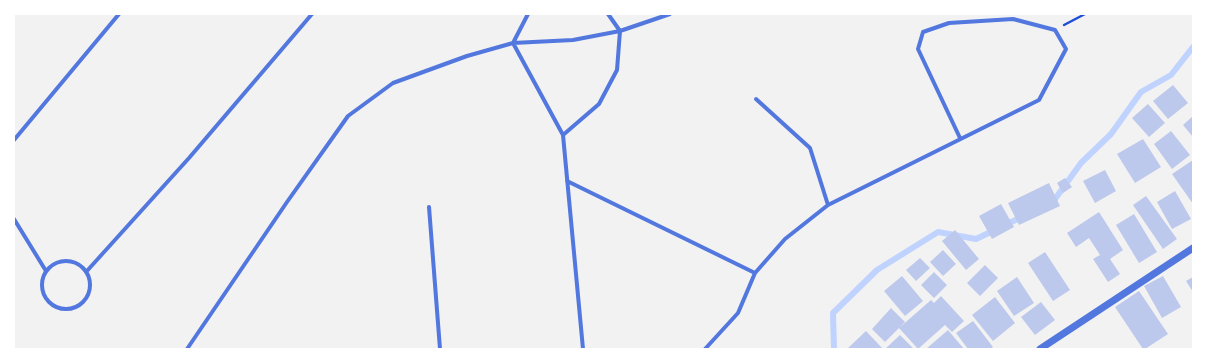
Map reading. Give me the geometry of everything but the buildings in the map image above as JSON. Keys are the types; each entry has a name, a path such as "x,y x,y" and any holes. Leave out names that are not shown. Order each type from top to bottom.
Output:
{"street":[{"path":"14,140 119,14"},
{"path":"86,272 189,158 312,14"},
{"path":"513,43 528,14"},
{"path":"563,135 599,104 617,70 620,32 608,14"},
{"path":"187,349 287,202 348,116 393,84 466,56 513,43 573,40 620,32 670,14"},
{"path":"705,349 738,313 755,273 785,239 828,205 1039,100 1066,49 1055,30 1013,19 948,23 923,32 918,49 960,138"},
{"path":"513,43 563,135 583,349"},
{"path":"756,99 810,148 828,205"},
{"path":"567,181 755,273"},
{"path":"429,207 440,349"},
{"path":"14,219 46,271"},
{"path":"1040,349 1193,248"},
{"path":"58,262 74,262 86,272 90,284 87,297 78,306 65,310 53,306 44,296 42,283 46,271 58,262"}],"path":[{"path":"1055,30 1085,14"}],"waterway":[{"path":"1049,202 1055,199 1081,163 1111,134 1141,92 1171,75 1193,47"},
{"path":"1005,225 1024,216"},
{"path":"834,349 833,313 877,270 938,232 976,239 995,230"}]}
